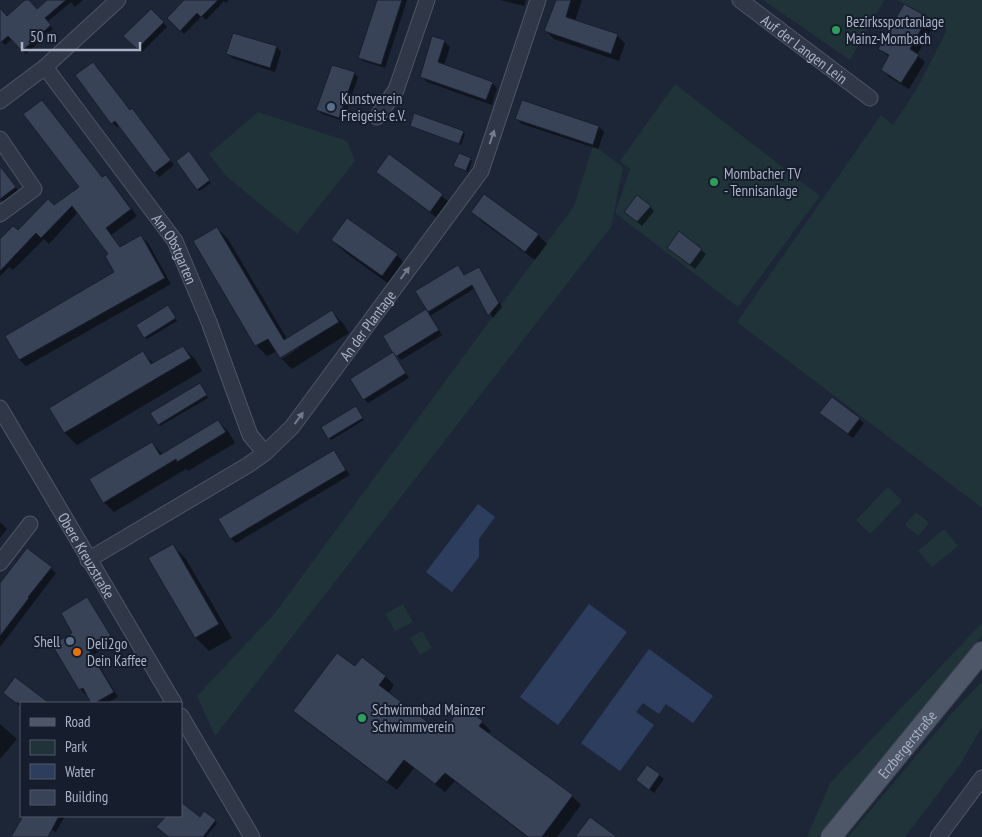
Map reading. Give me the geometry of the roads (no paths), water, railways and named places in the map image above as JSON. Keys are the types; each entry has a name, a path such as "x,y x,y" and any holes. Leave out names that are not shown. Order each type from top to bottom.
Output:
{"main road":[{"name":"Erzbergerstraße","path":"831,837 982,652"}],"street":[{"path":"0,101 45,67 118,0"},
{"path":"377,117 396,90 427,0"},
{"name":"An der Plantage","path":"88,560 265,453 292,427 481,170 538,0"},
{"name":"Auf der Langen Lein","path":"740,0 870,98"},
{"name":"Am Obstgarten","path":"45,67 175,241 209,322 250,435 265,453"},
{"path":"0,140 34,188 0,214"},
{"name":"Obere Kreuzstraße","path":"0,408 173,702"},
{"path":"0,563 30,524"},
{"path":"182,718 252,837"},
{"path":"938,837 982,778"}],"water":[{"path":"478,504 495,517 479,539 479,557 452,592 426,572"},
{"path":"589,604 627,632 558,725 520,697"},
{"path":"649,649 713,696 693,723 666,704 659,714 643,703 636,712 654,725 620,771 581,743"}],"place":[{"name":"Bezirkssportanlage Mainz-Mombach","path":"836,30"},
{"name":"Kunstverein Freigeist e.V.","path":"331,107"},
{"name":"Mombacher TV - Tennisanlage","path":"714,182"},
{"name":"Shell","path":"70,641"},
{"name":"Deli2go Dein Kaffee","path":"77,652"},
{"name":"Schwimmbad Mainzer Schwimmverein","path":"362,718"}]}
